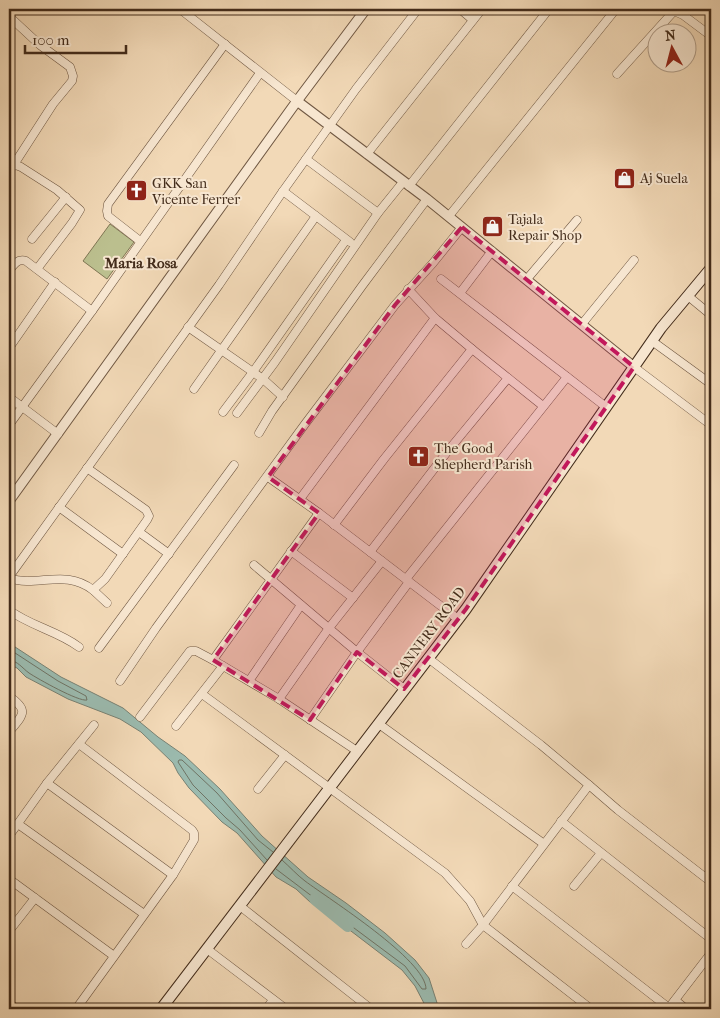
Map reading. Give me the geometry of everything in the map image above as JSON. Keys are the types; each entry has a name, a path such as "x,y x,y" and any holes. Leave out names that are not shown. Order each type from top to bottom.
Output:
{"main road":[{"name":"CANNERY ROAD","path":"161,1009 458,619 652,341 711,268"}],"street":[{"path":"180,9 260,73 449,216 634,368 711,425"},
{"path":"9,501 297,101 366,9"},
{"path":"107,603 82,583 69,580 46,579 16,581 9,578 306,159 418,9"},
{"path":"460,9 474,20"},
{"path":"367,154 482,9"},
{"path":"237,413 378,213 406,184 549,9"},
{"path":"449,216 616,9"},
{"path":"617,74 673,12 685,12 711,36"},
{"path":"11,167 53,104 72,81 73,76 70,67 40,45 13,20"},
{"path":"140,241 108,216 108,204 225,44"},
{"path":"9,425 260,73"},
{"path":"306,159 378,213"},
{"path":"11,167 21,167 66,197 80,209 37,269"},
{"path":"283,191 356,246"},
{"path":"32,239 66,197"},
{"path":"259,433 362,286 427,199"},
{"path":"194,388 316,216"},
{"path":"527,279 577,220"},
{"path":"120,681 156,628 305,424 408,289 433,263 462,227"},
{"path":"223,412 346,240"},
{"path":"460,294 492,251"},
{"path":"9,271 22,259 92,311"},
{"path":"582,324 634,260"},
{"path":"442,279 606,408"},
{"path":"9,348 55,282"},
{"path":"408,289 435,318 543,406"},
{"path":"688,296 711,315"},
{"path":"300,499 435,318"},
{"path":"188,327 253,372 283,397"},
{"path":"652,341 711,384"},
{"path":"334,525 472,349"},
{"path":"310,720 408,581 567,377"},
{"path":"370,552 447,452 508,378"},
{"path":"9,397 58,434"},
{"path":"98,648 234,465"},
{"path":"87,468 146,510 149,516 105,579 93,590"},
{"path":"268,477 319,513 458,619"},
{"path":"59,507 123,554"},
{"path":"213,660 319,513"},
{"path":"139,532 169,554"},
{"path":"291,551 353,598"},
{"path":"279,698 329,628 382,561"},
{"path":"254,565 404,689"},
{"path":"249,681 301,605"},
{"path":"9,610 19,617 70,640 80,647"},
{"path":"140,717 190,651 196,651 279,698 357,751"},
{"path":"428,658 541,745 618,810 711,882"},
{"path":"176,726 223,666"},
{"path":"202,694 445,873 470,901 483,925 590,1009"},
{"path":"9,696 21,705 22,709 20,719 9,732"},
{"path":"379,724 544,844"},
{"path":"9,836 47,783 94,725"},
{"path":"76,1009 173,875 194,840 194,833 79,744"},
{"path":"258,789 284,755"},
{"path":"47,783 173,875"},
{"path":"466,944 483,925 589,785"},
{"path":"560,821 711,939"},
{"path":"18,824 144,914"},
{"path":"574,886 601,853"},
{"path":"9,879 114,956"},
{"path":"512,886 669,1008 709,962 711,953"},
{"path":"9,932 35,898"},
{"path":"240,906 371,1009"},
{"path":"207,950 286,1009"},
{"path":"266,1009 273,1000"},
{"path":"675,1000 686,1009"},
{"path":"9,1004 15,1009"}],"highlighted area":[{"path":"462,227 634,367 466,609 404,689 357,652 310,720 213,660 319,513 268,477 395,305"}],"green space":[{"path":"110,224 134,242 107,279 83,261"}],"water":[{"path":"9,643 61,677 123,708 158,737 185,756 220,789 262,836 308,877 385,933 415,960 429,978 439,1009 427,1009 415,986 402,970 347,928 323,906 310,902 296,889 276,877 237,833 222,822 189,788 173,763 141,732 120,719 68,699 26,677 17,668 9,664"}],"waterway":[{"path":"315,899 348,926"}],"place":[{"name":"Aj Suela","path":"624,178"},
{"name":"GKK San Vicente Ferrer","path":"136,191"},
{"name":"Tajala Repair Shop","path":"492,227"},
{"name":"The Good Shepherd Parish","path":"418,456"}],"district":[{"name":"Maria Rosa","path":"141,263"}]}
